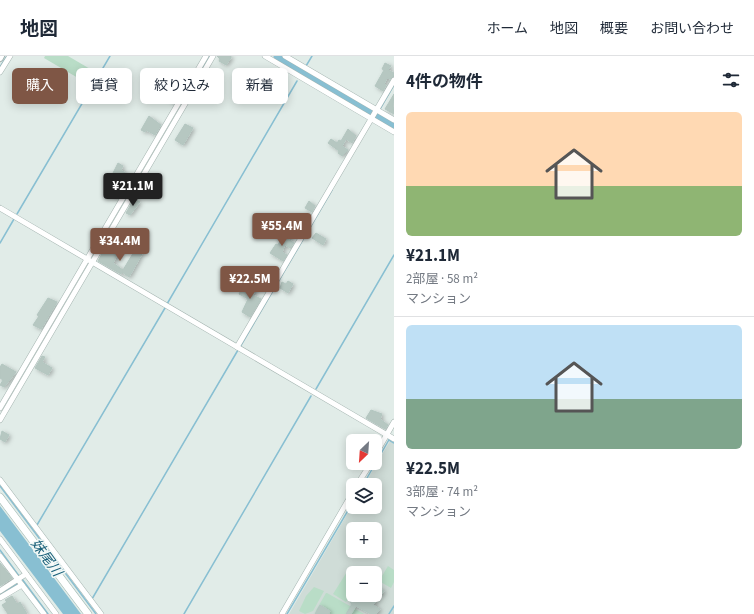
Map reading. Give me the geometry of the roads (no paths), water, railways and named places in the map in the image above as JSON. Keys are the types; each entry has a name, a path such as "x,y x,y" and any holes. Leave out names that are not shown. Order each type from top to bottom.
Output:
{"main road":[{"path":"0,497 88,614"}],"street":[{"path":"0,72 10,56"},
{"path":"0,420 206,56"},
{"path":"0,408 90,262 213,56"},
{"path":"265,56 302,70 376,113 394,132"},
{"path":"285,56 302,70 376,113 394,120"},
{"path":"237,347 376,113 394,80"},
{"path":"0,208 390,437"},
{"path":"382,447 390,437 394,422"},
{"path":"0,480 101,614"},
{"path":"282,614 346,504"},
{"path":"0,539 21,580 44,614"},
{"path":"0,556 21,580 56,614"},
{"path":"0,592 21,580"},
{"path":"0,598 21,580"}],"water":[{"name":"妹尾川","path":"0,506 81,614 63,614 0,531"}],"waterway":[{"path":"0,67 7,56"},
{"path":"17,214 110,56"},
{"path":"178,112 210,56"},
{"path":"278,56 394,124"},
{"path":"306,66 312,56"},
{"path":"167,304 297,81"},
{"path":"380,109 394,85"},
{"path":"240,347 332,190"},
{"path":"0,243 14,219"},
{"path":"316,389 394,255"},
{"path":"37,525 165,308"},
{"path":"92,599 238,350"},
{"path":"184,614 311,396"},
{"path":"367,478 390,438"},
{"path":"389,440 394,443"},
{"path":"0,486 96,614"},
{"path":"287,614 346,514"},
{"path":"0,550 19,576"},
{"path":"22,579 48,614"},
{"path":"0,595 19,583"},
{"path":"389,614 394,606"}]}
